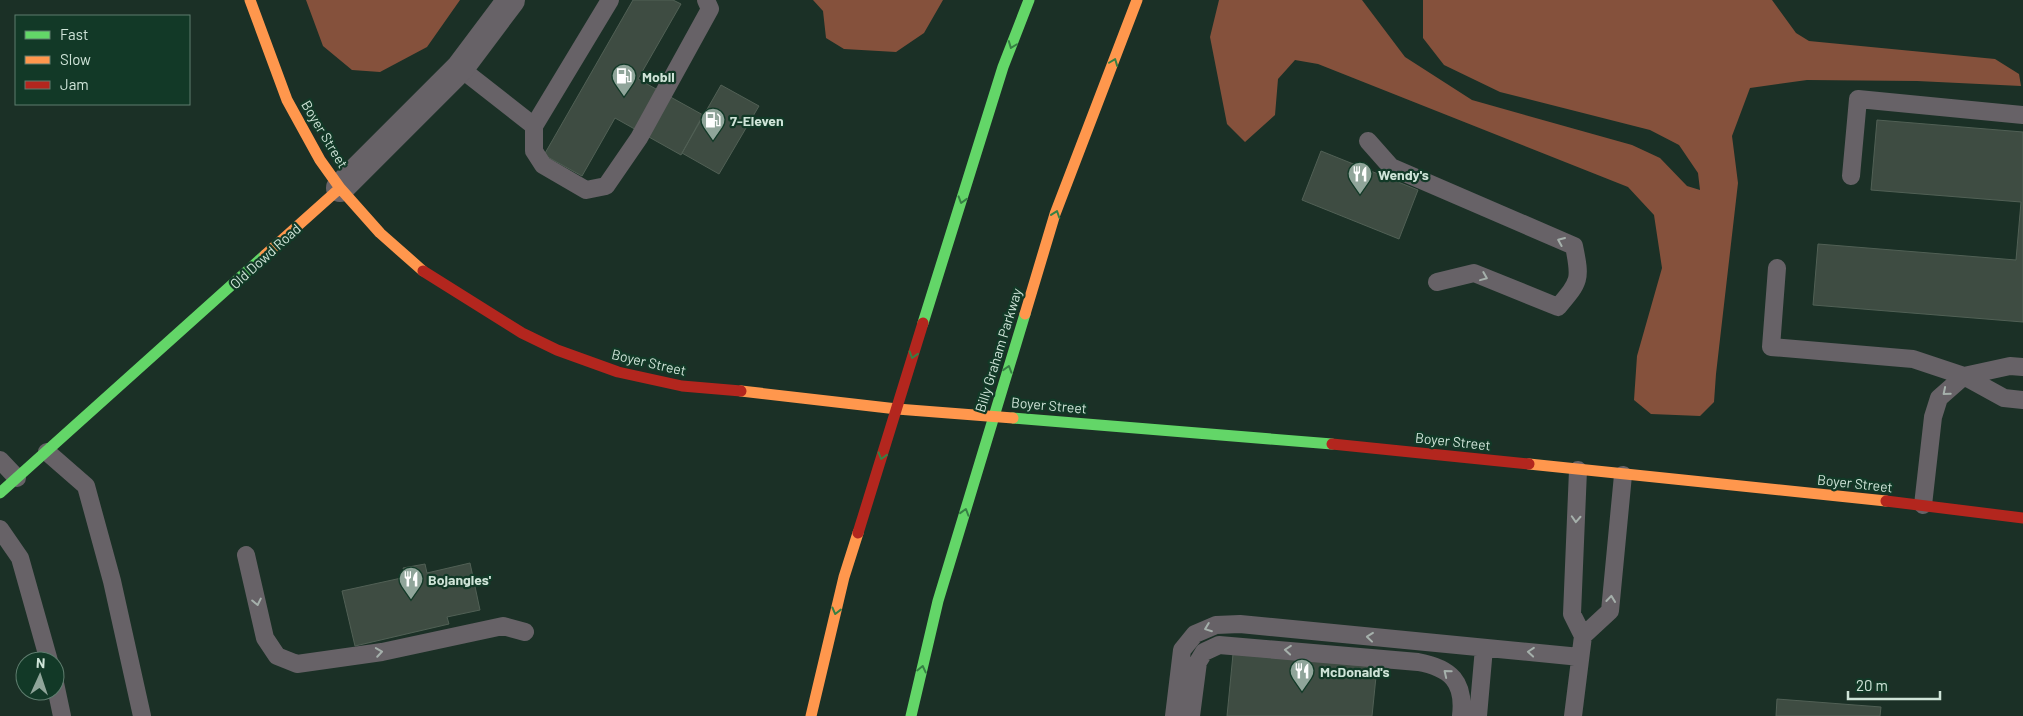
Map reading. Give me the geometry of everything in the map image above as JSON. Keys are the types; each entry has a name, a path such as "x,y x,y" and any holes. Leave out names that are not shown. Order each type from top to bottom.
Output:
{"main road":[{"name":"Boyer Street","path":"250,0 287,100 320,160 340,188 380,233 425,272 522,333 557,350 618,372 682,386 767,392 897,409 1389,449 1923,505 2023,518"},
{"path":"811,716 844,577 1003,67 1029,0"},
{"name":"Billy Graham Parkway","path":"911,716 938,601 1055,214 1137,0"},
{"name":"Old Dowd Road","path":"0,494 340,188"}],"street":[{"name":"Old Dowd Road","path":"340,188 460,68 511,0"}],"lane":[{"path":"610,0 534,126 534,151 544,165 586,190 606,186 638,138 710,9 706,0"},
{"path":"460,68 534,126"},
{"path":"1851,176 1858,99 2023,115"},
{"path":"1368,141 1391,167 1574,246 1580,271 1574,287 1558,307 1474,273 1437,282"},
{"path":"1777,268 1771,346 1913,359 1964,376 2004,398 2023,400"},
{"path":"1923,505 1933,417 1939,398 1964,376 2010,366 2023,367"},
{"path":"47,452 86,486 112,581 142,716"},
{"path":"0,460 17,478"},
{"path":"1572,716 1583,636 1572,614 1578,470"},
{"path":"1583,636 1610,611 1623,475"},
{"path":"0,529 20,558 46,651"},
{"path":"246,555 264,638 277,656 297,664 382,652 503,626 524,632"},
{"path":"1174,716 1182,650 1195,634 1216,625 1240,624 1580,656"},
{"path":"1191,716 1198,662 1204,652 1219,645 1418,662 1437,666 1450,674 1461,689 1464,714"},
{"path":"1464,714 1484,648"},
{"path":"59,701 62,716"}],"shaded area":[{"path":"306,0 460,0 427,47 380,72 352,70 323,46"},
{"path":"813,0 943,0 924,33 896,52 844,49 826,38 823,11"},
{"path":"1219,0 1362,0 1405,57 1472,100 1632,145 1660,158 1687,186 1700,190 1698,173 1679,145 1650,130 1500,92 1444,65 1423,38 1423,0 1772,0 1796,33 1809,41 1995,59 2019,74 2021,86 1917,81 1807,80 1750,88 1732,136 1738,183 1714,402 1700,416 1651,414 1634,400 1637,356 1662,268 1654,215 1628,187 1318,64 1295,60 1278,79 1275,115 1245,142 1227,124 1210,37"}],"building":[{"name":"Mobil","path":"633,0 673,0 681,4 638,79 703,115 681,155 615,118 582,176 544,155"},
{"path":"721,85 759,106 719,174 682,153"},
{"path":"1877,120 2023,132 2023,322 1813,305 1818,244 2016,260 2021,202 1871,190"},
{"name":"Wendy's","path":"1321,151 1418,190 1399,239 1302,200"},
{"name":"Bojangles'","path":"470,563 480,610 447,617 449,624 355,646 342,591 406,577 403,568 425,564 427,573"},
{"name":"McDonald's","path":"1233,654 1377,667 1372,716 1227,716"},
{"path":"1777,699 1881,707 1880,716 1776,716"}],"traffic: fast":[{"path":"923,323 1003,67 1029,0"},
{"path":"0,493 265,255"},
{"path":"911,716 938,601 1025,314"},
{"path":"1013,418 1332,444"}],"traffic: slow":[{"path":"250,0 287,100 320,160 340,188 380,233 423,271"},
{"path":"1025,314 1055,214 1137,0"},
{"path":"265,255 340,188"},
{"path":"741,391 897,409 1013,418"},
{"path":"1529,464 1886,501"},
{"path":"811,716 844,577 858,533"}],"traffic: jam":[{"path":"423,271 522,333 557,350 618,372 682,386 741,391"},
{"path":"858,533 923,323"},
{"path":"1332,444 1529,464"},
{"path":"1886,501 2023,518"}],"place":[{"name":"Mobil","path":"624,97"},
{"name":"7-Eleven","path":"713,141"},
{"name":"Wendy's","path":"1360,195"},
{"name":"Bojangles'","path":"411,600"},
{"name":"McDonald's","path":"1302,692"}]}
